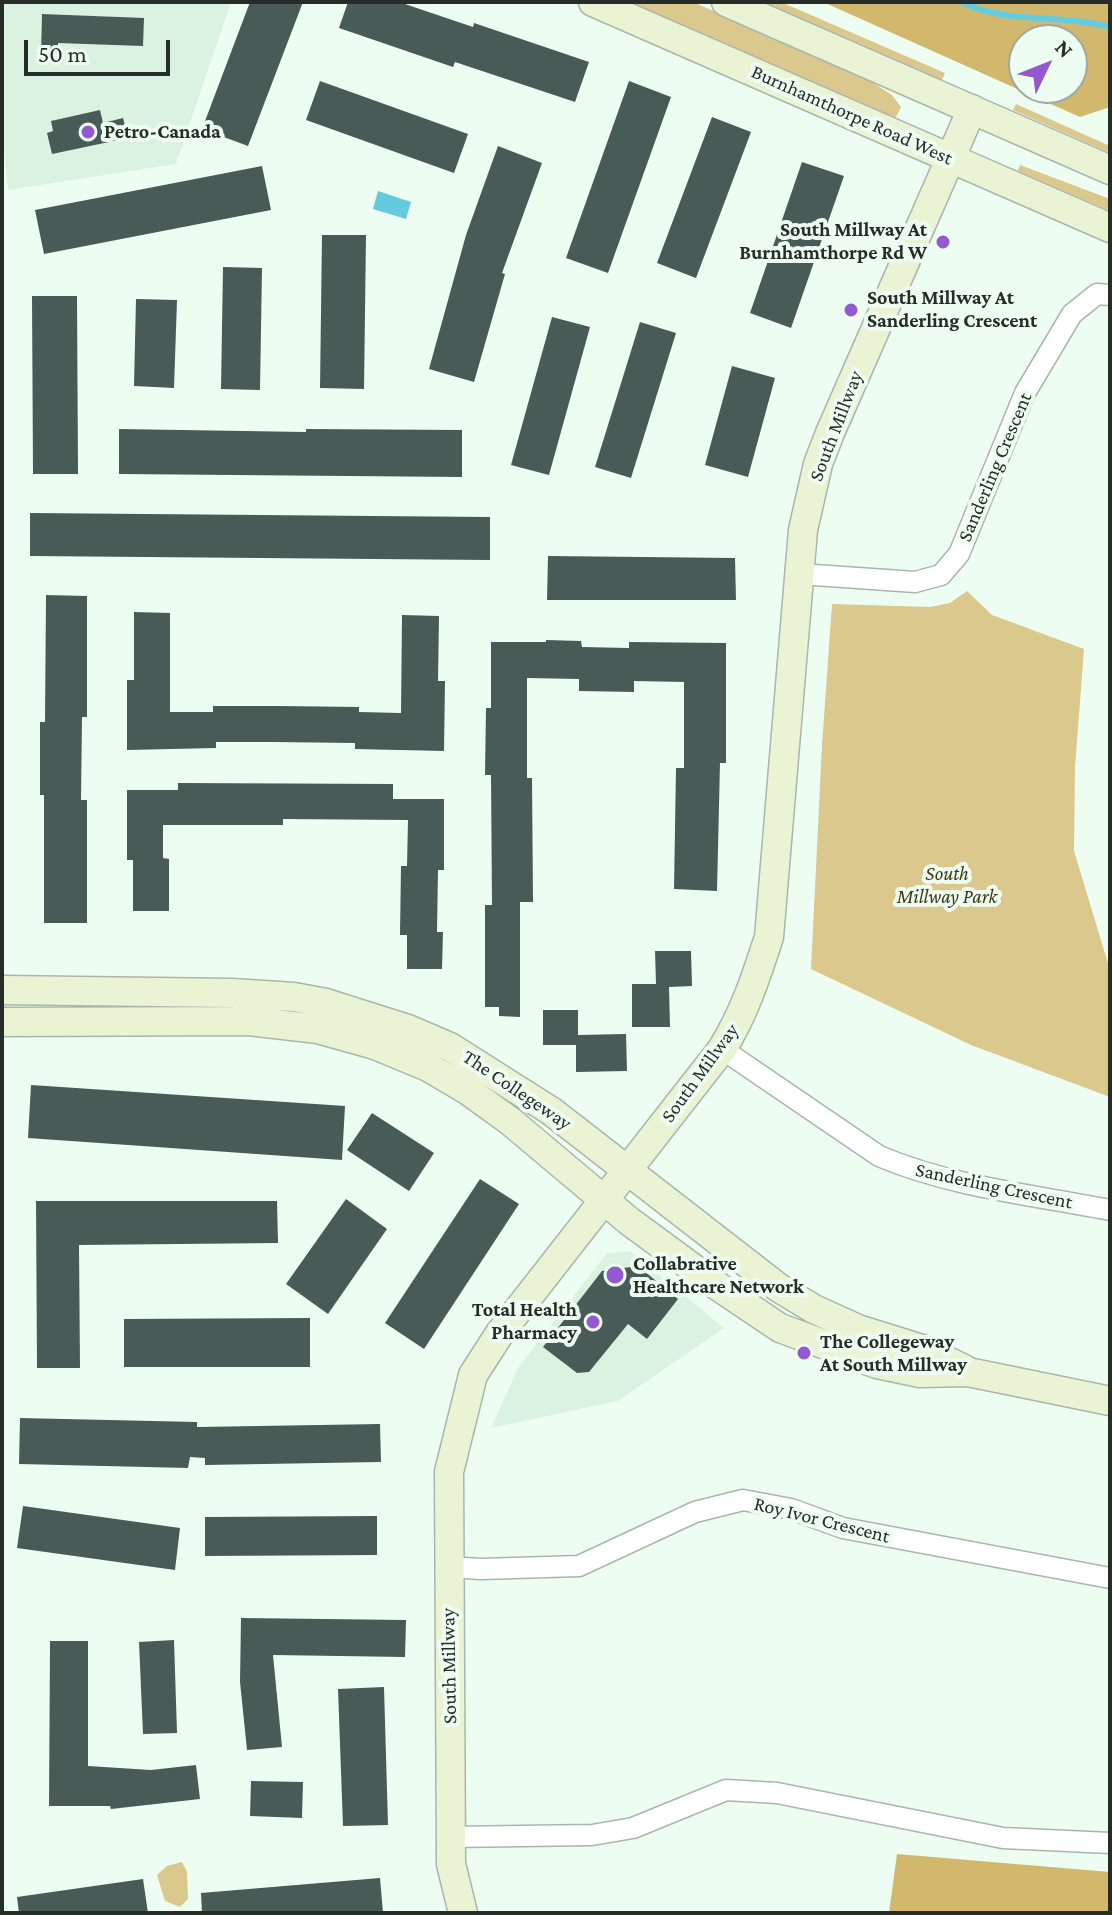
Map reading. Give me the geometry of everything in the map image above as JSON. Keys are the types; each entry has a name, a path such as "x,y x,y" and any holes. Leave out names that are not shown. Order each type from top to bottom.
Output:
{"street":[{"name":"Burnhamthorpe Road West","path":"593,2 1110,228"},
{"path":"726,2 1110,170"},
{"name":"South Millway","path":"463,1913 451,1864 449,1472 473,1375 500,1333 722,1049 750,995 769,937 803,530 818,464 972,109"},
{"name":"Sanderling Crescent","path":"800,574 915,582 941,575 959,554 1025,393 1072,314 1097,294 1110,295"},
{"name":"The Collegeway","path":"2,990 233,993 294,997 352,1010 408,1029 488,1068 551,1111 779,1288 814,1309 858,1329 922,1349 968,1372"},
{"name":"The Collegeway","path":"2,1022 249,1021 318,1029 375,1045 428,1067 467,1090 716,1285 780,1328 877,1364 920,1373 968,1372 1110,1401"},
{"name":"Sanderling Crescent","path":"722,1049 879,1156 900,1165 929,1175 1110,1210"},
{"name":"Roy Ivor Crescent","path":"448,1567 579,1566 695,1512 743,1500 791,1509 843,1528 1110,1578"},
{"path":"451,1837 592,1835 633,1828 726,1790 777,1793 1003,1838 1110,1843"}],"shaded area":[{"path":"2,2 231,2 176,164 8,190 2,131"},
{"path":"823,2 1110,2 1110,107 1080,117 1051,104 1088,104 1088,24 1008,24 1008,85"},
{"path":"630,1251 724,1328 618,1401 491,1428 518,1368 607,1253"},
{"path":"897,1854 1110,1872 1110,1913 889,1913"}],"green space":[{"path":"630,2 693,2 864,77 892,95 901,107 895,119"},
{"path":"763,2 781,2 945,73 942,80"},
{"path":"1016,104 1110,146 1110,153 1013,110"},
{"path":"1020,165 1110,199 1110,211 1018,171"},
{"name":"South Millway Park","path":"967,591 992,615 1084,649 1075,767 1074,851 1110,970 1110,1097 971,1045 811,969 832,604 930,607 950,603"},
{"path":"182,1862 187,1872 188,1899 180,1907 165,1901 157,1875 167,1866"}],"water":[{"path":"378,191 411,202 406,219 373,209"}],"building":[{"path":"250,2 303,2 248,146 202,129"},
{"path":"348,2 399,2 473,27 474,23 589,62 575,102 455,62 453,67 339,28"},
{"path":"42,14 144,18 143,46 58,43 58,54 41,54"},
{"path":"320,81 468,134 454,173 306,120"},
{"path":"629,81 671,97 608,273 566,258"},
{"name":"Petro-Canada","path":"100,110 103,123 123,118 128,138 52,154 47,133 53,131 51,121"},
{"path":"712,117 751,132 696,278 657,263"},
{"path":"498,146 542,163 502,273 505,274 474,382 429,369 466,235"},
{"path":"802,162 844,176 791,328 750,313"},
{"path":"262,166 271,210 44,254 35,210"},
{"path":"322,235 366,235 364,389 320,388"},
{"path":"223,267 262,268 260,390 221,389"},
{"path":"32,296 77,296 78,474 33,474"},
{"path":"136,299 177,300 174,388 134,386"},
{"path":"552,317 590,327 549,475 511,465"},
{"path":"640,322 676,333 631,478 595,467"},
{"path":"732,366 775,378 748,477 705,465"},
{"path":"119,429 306,432 306,429 462,430 462,477 119,474"},
{"path":"30,513 490,517 490,560 30,556"},
{"path":"548,556 735,558 736,600 547,600"},
{"path":"46,595 87,596 87,717 82,717 81,800 87,800 87,923 44,923 44,795 40,795 40,722 45,722"},
{"path":"134,612 170,613 170,712 213,712 213,706 279,706 359,707 359,712 401,713 402,615 439,616 438,681 445,681 444,751 355,749 355,743 273,742 216,742 216,748 127,750 127,680 134,680"},
{"path":"581,641 582,647 629,648 629,642 726,643 726,763 720,763 717,891 674,889 676,768 684,768 684,682 634,681 634,692 579,691 579,679 527,678 527,778 532,778 533,902 520,902 520,1017 499,1016 499,1007 485,1007 485,905 492,905 491,775 485,775 486,708 491,708 491,642"},
{"path":"178,783 393,784 393,799 444,799 444,870 438,870 437,932 443,932 442,969 407,969 407,935 400,935 401,866 407,866 408,820 283,819 283,825 163,825 163,858 169,859 169,911 133,911 133,860 127,860 127,790 178,790"},
{"path":"655,951 691,951 692,986 669,987 670,1027 632,1027 632,984 656,984"},
{"path":"543,1010 578,1010 578,1035 626,1034 627,1071 576,1072 576,1045 543,1045"},
{"path":"31,1085 345,1106 342,1160 28,1138"},
{"path":"372,1113 434,1153 409,1191 347,1150"},
{"path":"480,1179 519,1204 424,1349 385,1323"},
{"path":"346,1199 387,1229 328,1314 286,1284"},
{"path":"36,1201 277,1201 278,1243 79,1245 80,1368 37,1368"},
{"path":"638,1266 678,1299 647,1339 628,1324 589,1372 577,1373 543,1347 602,1271"},
{"path":"310,1318 310,1367 124,1367 124,1319"},
{"path":"20,1418 197,1422 197,1427 380,1424 381,1462 205,1465 205,1458 190,1457 188,1468 19,1464"},
{"path":"23,1506 180,1528 175,1570 17,1548"},
{"path":"377,1516 377,1555 205,1556 205,1517"},
{"path":"241,1618 406,1620 405,1657 273,1655 282,1747 247,1750 240,1682"},
{"path":"174,1640 177,1733 143,1734 139,1642"},
{"path":"50,1641 88,1641 88,1766 151,1770 196,1765 200,1799 111,1809 110,1806 49,1806"},
{"path":"384,1687 388,1825 343,1826 338,1689"},
{"path":"251,1781 303,1782 302,1818 250,1816"},
{"path":"380,1878 383,1913 202,1913 201,1893"},
{"path":"143,1879 148,1913 19,1913 17,1897"}],"waterway":[{"path":"962,2 996,13 1110,27"}],"place":[{"name":"Petro-Canada","path":"88,132"},
{"name":"South Millway At Burnhamthorpe Rd W","path":"943,242"},
{"name":"South Millway At Sanderling Crescent","path":"851,310"},
{"name":"Collabrative Healthcare Network","path":"615,1275"},
{"name":"Total Health Pharmacy","path":"593,1322"},
{"name":"The Collegeway At South Millway","path":"804,1353"}]}
